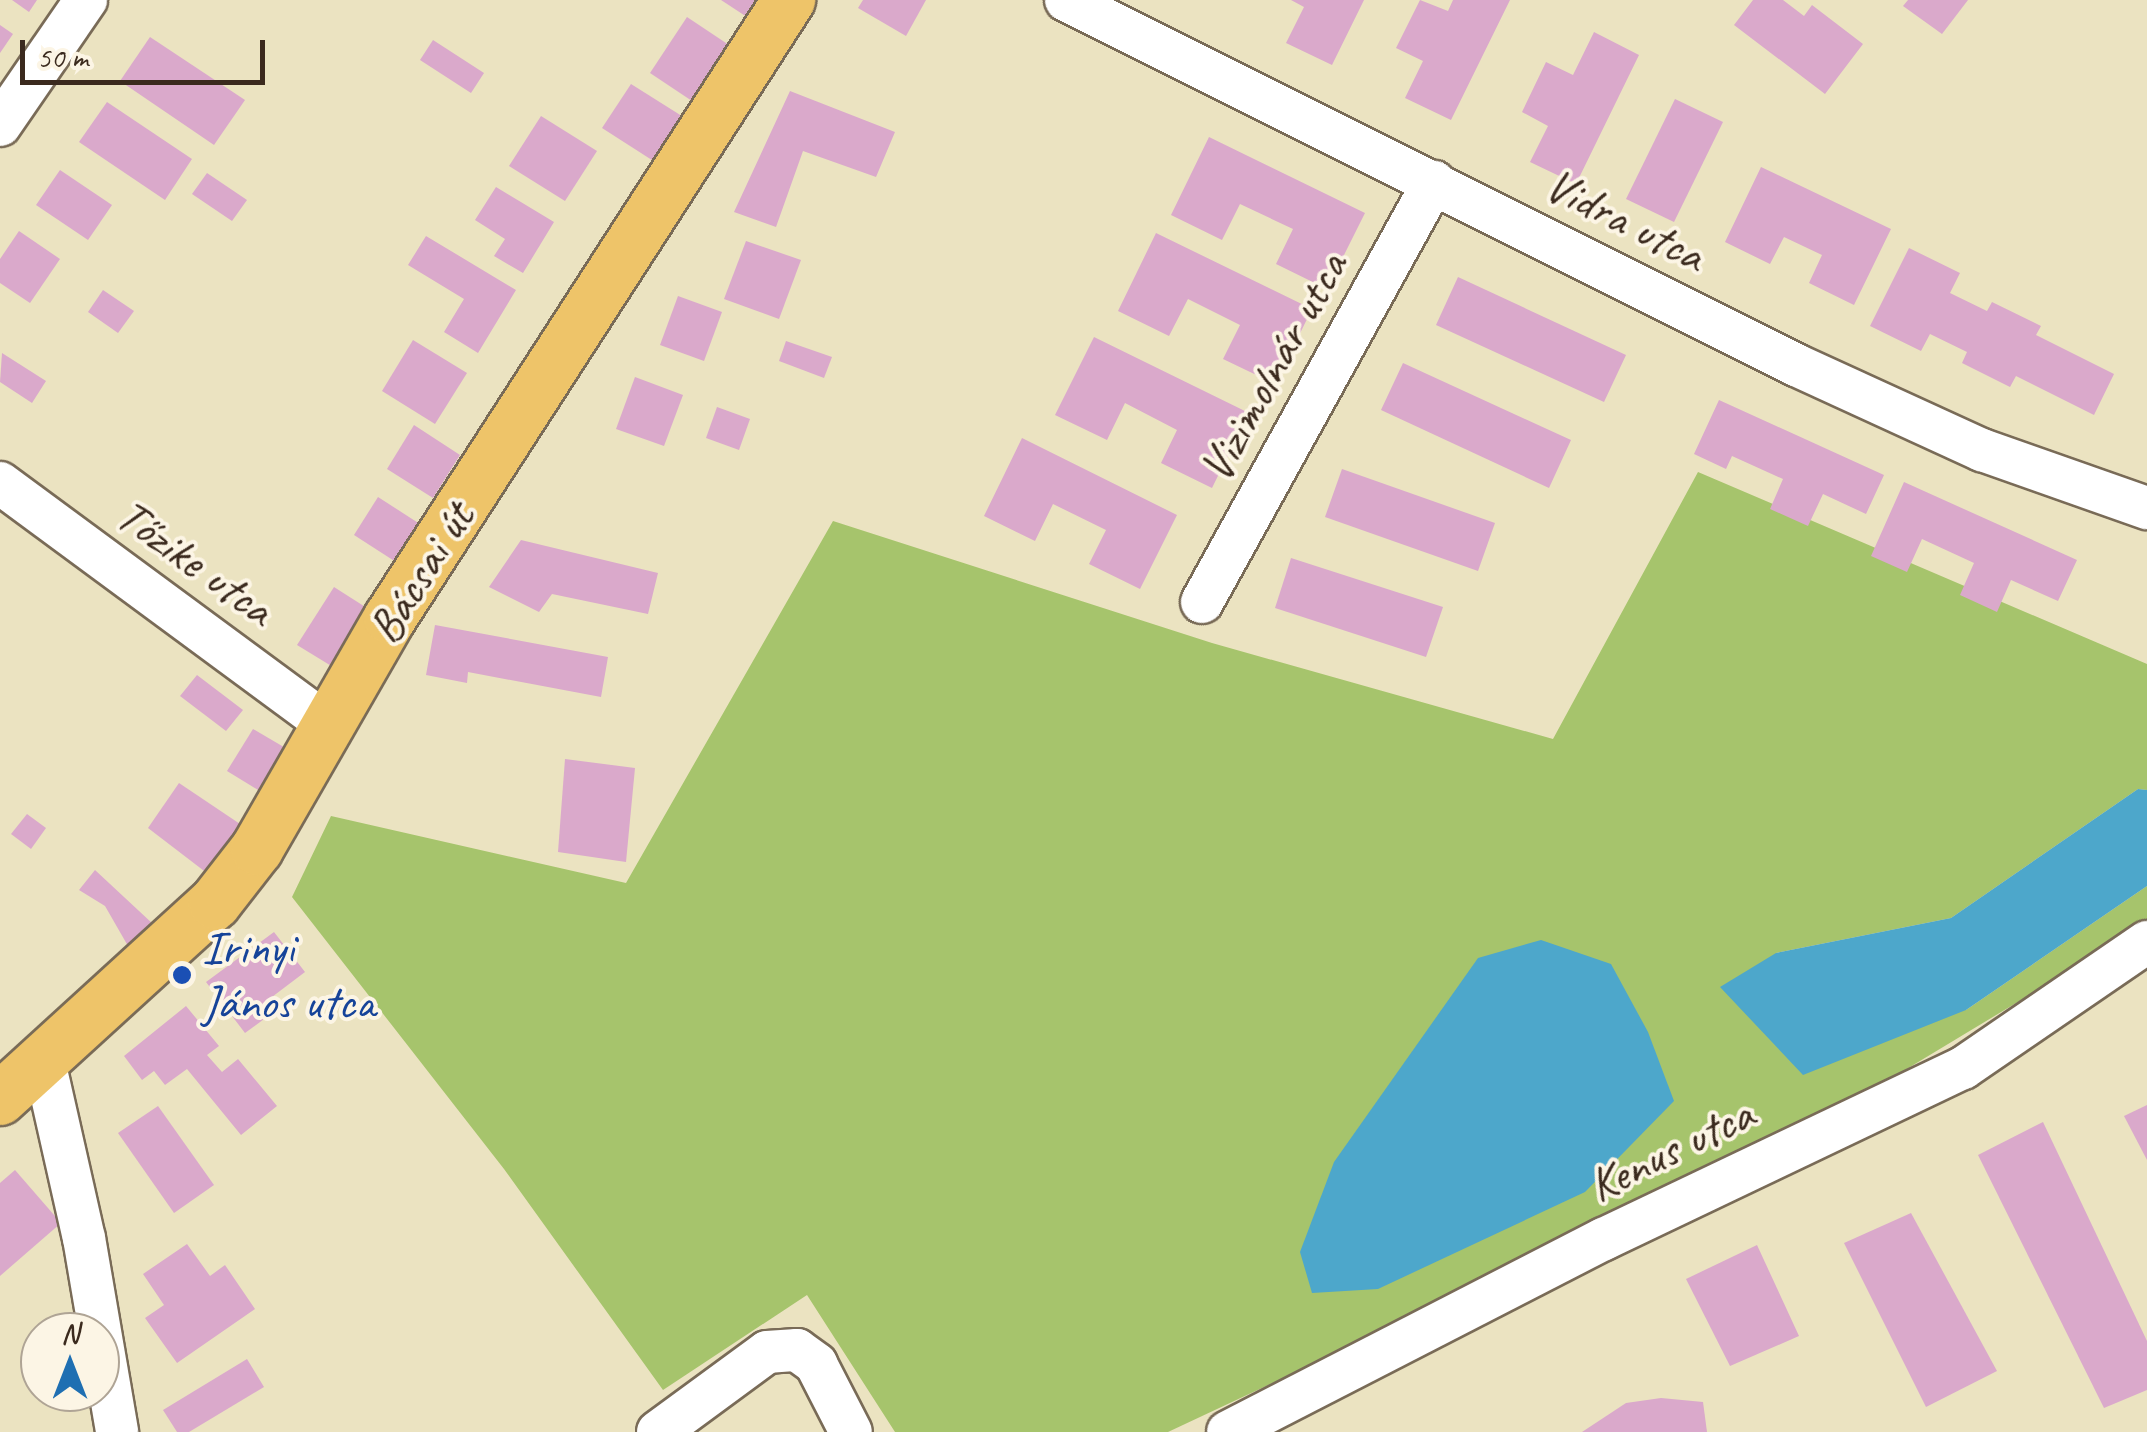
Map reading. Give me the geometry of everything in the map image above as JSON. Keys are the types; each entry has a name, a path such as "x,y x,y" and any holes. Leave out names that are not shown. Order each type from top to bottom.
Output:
{"main road":[{"name":"Bácsai út","path":"0,1099 214,902 256,848 328,725 788,0"}],"street":[{"path":"0,126 86,0"},
{"name":"Vidra utca","path":"1066,0 1965,442 2147,508"},
{"name":"Vizimolnár utca","path":"1202,602 1434,182"},
{"name":"Tőzike utca","path":"0,483 328,725"},
{"name":"Kenus utca","path":"1228,1432 1604,1239 1964,1068 2147,942"},
{"path":"44,1061 84,1238 117,1432"},
{"path":"658,1432 768,1352 797,1350 816,1364 851,1432"}],"green space":[{"path":"1698,472 2147,664 2147,790 2138,789 1951,918 1776,953 1966,1010 2147,886 2147,924 1900,1073 1629,1216 1168,1432 895,1432 807,1295 663,1390 504,1169 292,897 331,816 626,883 833,521 1212,643 1553,739"}],"water":[{"path":"2138,789 2147,790 2147,886 1966,1010 1803,1075 1720,987 1776,953 1951,918"},
{"path":"1541,940 1611,964 1648,1032 1674,1101 1585,1192 1378,1289 1312,1293 1300,1252 1334,1162 1478,958"}],"building":[{"path":"12,0 37,0 29,12"},
{"path":"721,0 763,0 750,19"},
{"path":"863,0 926,0 906,36 858,8"},
{"path":"1291,0 1364,0 1332,65 1286,43 1304,7"},
{"path":"1420,0 1448,11 1453,0 1510,0 1451,120 1405,98 1423,61 1396,48"},
{"path":"1753,0 1783,0 1804,16 1812,5 1863,44 1825,94 1734,25"},
{"path":"1908,0 1968,0 1942,34 1903,6"},
{"path":"687,17 732,47 695,103 650,73"},
{"path":"0,25 13,34 0,53"},
{"path":"1594,32 1639,55 1576,184 1530,162 1548,126 1522,112 1546,62 1573,75"},
{"path":"150,37 245,100 214,145 120,81"},
{"path":"433,40 484,73 471,93 420,60"},
{"path":"631,84 685,118 655,162 602,128"},
{"path":"790,91 895,132 876,177 803,151 776,227 734,212"},
{"path":"1675,99 1723,122 1674,222 1626,199"},
{"path":"107,102 192,159 165,200 79,142"},
{"path":"541,116 597,151 565,201 509,166"},
{"path":"1209,137 1365,213 1327,289 1276,264 1293,229 1240,204 1222,240 1171,215"},
{"path":"1761,167 1891,229 1854,305 1809,283 1822,255 1784,237 1770,264 1725,242"},
{"path":"60,170 112,205 88,240 36,205"},
{"path":"207,173 247,200 232,221 192,194"},
{"path":"496,187 554,222 523,273 494,256 505,239 475,220"},
{"path":"19,231 60,259 30,303 0,283 0,259"},
{"path":"1156,233 1312,309 1275,384 1223,359 1240,325 1188,299 1169,336 1118,311"},
{"path":"426,236 516,290 478,353 444,332 464,299 408,265"},
{"path":"746,241 801,260 779,319 724,299"},
{"path":"1909,248 1960,273 1950,293 1987,311 1992,302 2041,326 2036,335 2114,374 2094,415 2016,376 2010,387 1962,363 1967,352 1930,334 1921,351 1870,326"},
{"path":"1458,277 1626,355 1604,402 1436,325"},
{"path":"103,290 134,311 118,333 88,312"},
{"path":"678,296 722,312 704,361 660,345"},
{"path":"1094,337 1249,413 1212,488 1161,463 1177,430 1125,403 1107,440 1055,415"},
{"path":"413,340 467,373 435,424 382,391"},
{"path":"786,341 832,357 824,378 779,361"},
{"path":"2,353 46,381 32,403 0,382"},
{"path":"1403,363 1571,440 1549,488 1381,410"},
{"path":"635,377 683,395 664,446 616,429"},
{"path":"1719,400 1884,475 1866,514 1823,494 1808,526 1770,509 1783,479 1732,456 1726,469 1694,454"},
{"path":"717,407 750,419 739,450 706,438"},
{"path":"414,425 460,455 433,498 387,469"},
{"path":"1022,438 1177,515 1140,589 1089,564 1106,530 1053,504 1035,541 984,516"},
{"path":"1342,469 1495,523 1478,571 1325,517"},
{"path":"1904,482 2077,560 2058,601 2011,580 1997,612 1960,595 1974,563 1922,539 1907,572 1871,556"},
{"path":"378,497 423,526 399,564 354,535"},
{"path":"521,540 658,573 648,614 552,594 539,612 489,587"},
{"path":"1291,558 1443,607 1426,657 1275,608"},
{"path":"334,587 370,610 333,667 297,645"},
{"path":"435,625 608,657 601,697 468,672 467,683 426,675"},
{"path":"197,675 243,710 226,731 180,696"},
{"path":"253,729 294,753 268,796 227,771"},
{"path":"565,759 635,768 626,862 558,852"},
{"path":"179,783 246,828 212,877 148,828"},
{"path":"27,814 46,828 31,849 11,834"},
{"path":"95,870 153,924 128,946 105,906 79,890"},
{"path":"274,932 305,972 268,1000 275,1011 245,1033 206,982"},
{"path":"186,1006 219,1046 207,1055 222,1072 238,1059 277,1106 241,1135 187,1069 165,1085 154,1071 142,1080 124,1056"},
{"path":"2147,1105 2147,1160 2124,1116"},
{"path":"158,1106 214,1185 174,1213 118,1133"},
{"path":"2043,1122 2147,1341 2147,1390 2104,1408 1978,1155"},
{"path":"15,1170 61,1223 0,1276 0,1183"},
{"path":"1911,1213 1997,1371 1926,1407 1844,1243"},
{"path":"187,1244 210,1276 225,1265 255,1309 177,1363 145,1318 164,1305 143,1274"},
{"path":"1757,1245 1799,1336 1730,1366 1686,1279"},
{"path":"247,1359 264,1387 189,1432 177,1432 163,1410"},
{"path":"1661,1398 1703,1402 1707,1432 1582,1432 1626,1403"}],"place":[{"name":"Irinyi János utca","path":"182,975"}]}
